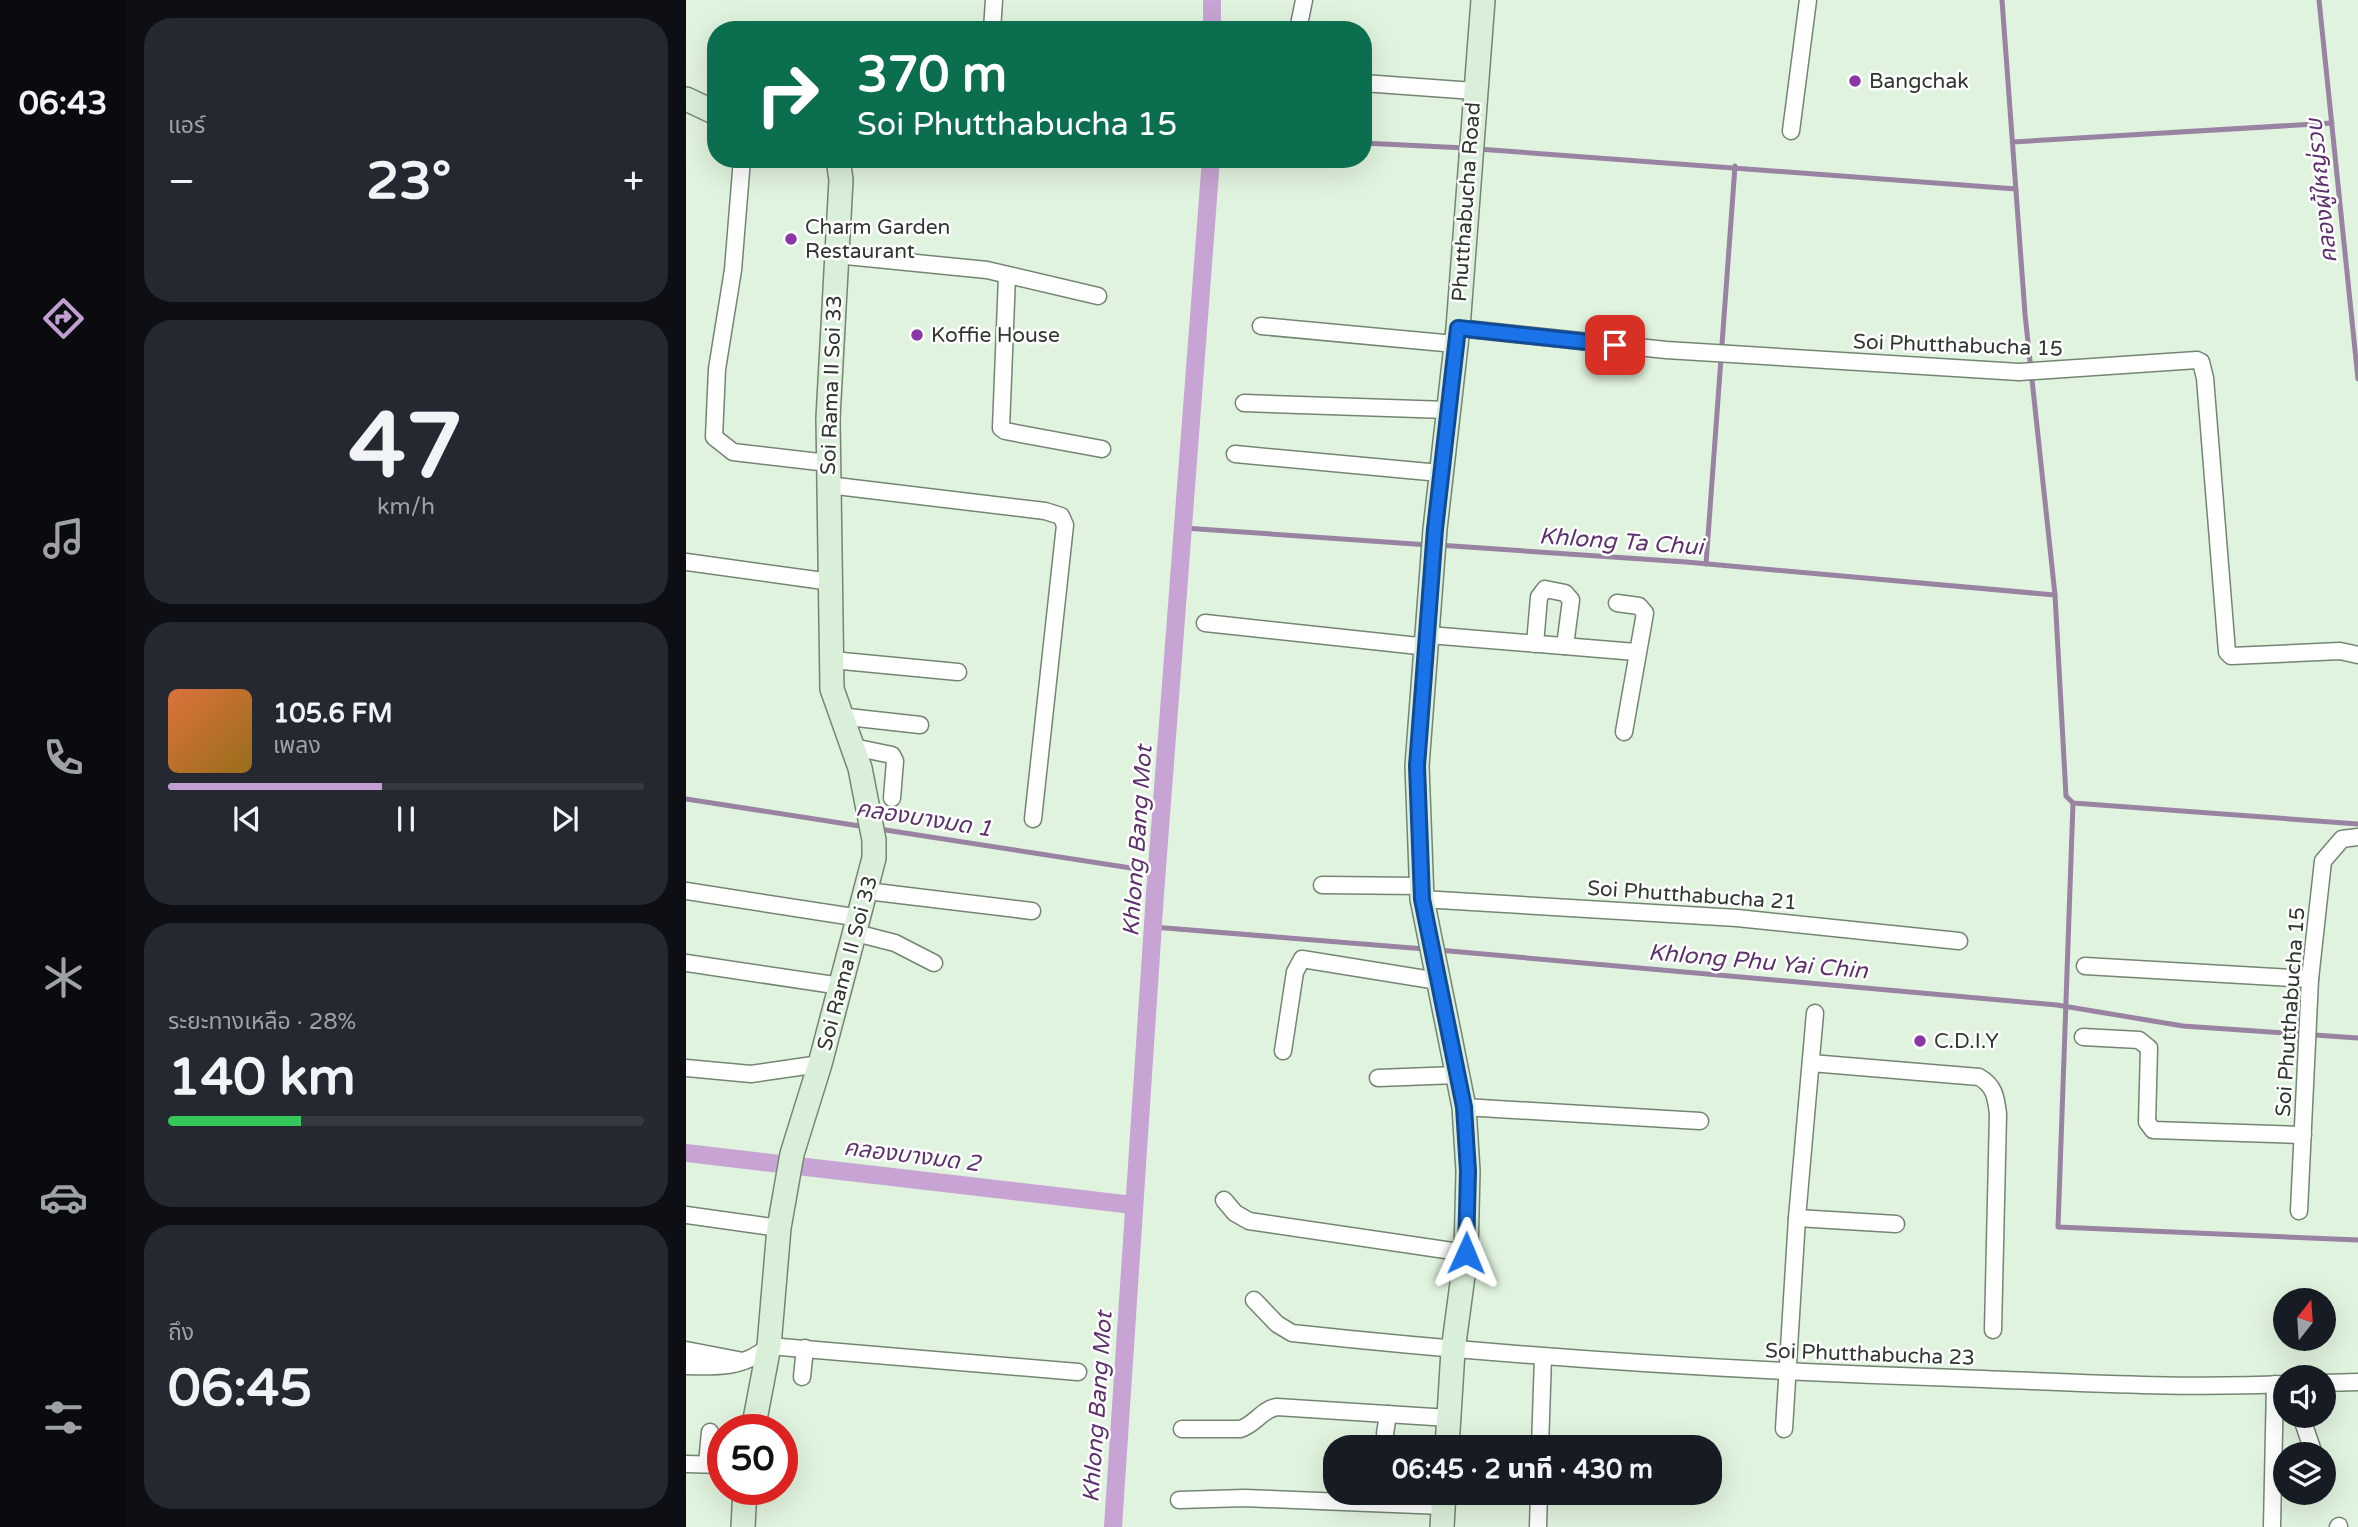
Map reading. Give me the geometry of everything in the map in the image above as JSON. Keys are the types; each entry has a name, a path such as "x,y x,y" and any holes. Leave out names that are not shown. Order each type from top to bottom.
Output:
{"main road":[{"name":"Phutthabucha Road","path":"1448,1435 1453,1351 1466,1253 1468,1171 1464,1107 1428,939 1422,893 1417,766 1440,473 1457,336 1483,0"},
{"path":"686,99 707,109"},
{"name":"Soi Rama II Soi 33","path":"756,1414 769,1346 779,1228 792,1154 820,1064 867,891 874,840 853,747 839,716 832,689 828,474 841,180 839,168"},
{"path":"743,1527 744,1505"}],"street":[{"path":"993,21 994,0"},
{"path":"1300,21 1304,0"},
{"path":"1791,131 1808,0"},
{"path":"1372,84 1474,90"},
{"path":"741,168 733,270 717,369 714,437 733,452 828,474 1045,510 1061,516 1065,525 1033,819"},
{"path":"836,255 987,270 1098,296"},
{"path":"1007,276 1001,428 1005,432 1102,449"},
{"name":"Soi Phutthabucha 15","path":"1261,326 2037,373 2164,362 2202,362 2227,652 2231,656 2340,651 2358,654"},
{"path":"1244,403 1447,410"},
{"path":"1235,454 1440,473"},
{"path":"686,562 831,582"},
{"path":"1535,643 1540,592 1545,589 1565,593 1571,600 1565,646"},
{"path":"1616,603 1644,609 1624,732"},
{"path":"1205,622 1428,641 1535,643 1636,652"},
{"path":"832,660 958,672"},
{"path":"839,716 920,725"},
{"path":"853,747 892,755 895,761 892,798"},
{"name":"Soi Phutthabucha 15","path":"2299,1211 2310,979 2323,861 2342,839 2358,837"},
{"name":"Soi Phutthabucha 21","path":"1322,884 1737,918 1959,941"},
{"path":"686,891 858,925 934,963"},
{"path":"867,891 1032,911"},
{"path":"1283,1051 1295,972 1302,959 1436,972"},
{"path":"686,963 841,986"},
{"path":"2085,967 2310,979"},
{"path":"1784,1429 1797,1218 1815,1013"},
{"path":"2083,1037 2139,1040 2149,1048 2147,1122 2153,1130 2303,1135"},
{"path":"1811,1063 1979,1077 1989,1082 1995,1093 1998,1114 1993,1330"},
{"path":"686,1068 751,1074 820,1064"},
{"path":"1378,1078 1457,1075"},
{"path":"1464,1107 1700,1121"},
{"path":"1224,1200 1235,1213 1249,1221 1466,1253"},
{"path":"686,1215 779,1228"},
{"path":"1797,1218 1896,1224"},
{"name":"Soi Phutthabucha 23","path":"1254,1300 1277,1324 1292,1333 1453,1351 1786,1373 2119,1384 2273,1384"},
{"path":"686,1366 723,1368 757,1356 769,1346 1078,1372"},
{"path":"802,1377 805,1348"},
{"path":"686,1350 743,1361"},
{"path":"1540,1435 1543,1357"},
{"path":"2336,1383 2358,1382"},
{"path":"1182,1429 1240,1429 1248,1427 1269,1408 1277,1407 1449,1418"},
{"path":"1385,1434 1388,1414"},
{"path":"2272,1527 2278,1428"},
{"path":"686,1464 707,1464"},
{"path":"1179,1500 1244,1498 1443,1508"},
{"path":"1538,1527 1539,1505"}],"waterway":[{"name":"Khlong Bang Mot","path":"1212,0 1212,21"},
{"path":"2002,0 2025,314 2055,595 2066,796 2073,803 2358,824"},
{"name":"คลองผู้ใหญ่รวบ","path":"2319,0 2358,379"},
{"path":"2013,142 2332,123"},
{"path":"1372,143 1465,148"},
{"path":"1478,149 2016,189"},
{"path":"1706,564 1735,166"},
{"name":"Khlong Bang Mot","path":"1113,1527 1155,894 1210,168"},
{"name":"Khlong Ta Chui","path":"1184,528 1429,545"},
{"name":"Khlong Ta Chui","path":"1438,545 1686,562 2055,595"},
{"name":"คลองบางมด 1","path":"686,799 866,827"},
{"path":"2073,803 2058,1227 2358,1240"},
{"name":"คลองบางมด 1","path":"879,829 1157,872"},
{"name":"Khlong Phu Yai Chin","path":"1153,927 1425,949"},
{"name":"Khlong Phu Yai Chin","path":"1438,950 2057,1005 2183,1026 2358,1038"},
{"name":"คลองบางมด 2","path":"686,1153 1133,1205"}],"place":[{"name":"Bangchak","path":"1855,81"},
{"name":"Charm Garden Restaurant","path":"791,239"},
{"name":"Koffie House","path":"917,335"},
{"name":"C.D.I.Y","path":"1920,1041"}],"route":[{"path":"1466,1253 1468,1171 1464,1107 1422,899 1417,766 1435,529 1458,328 1615,345"}]}
